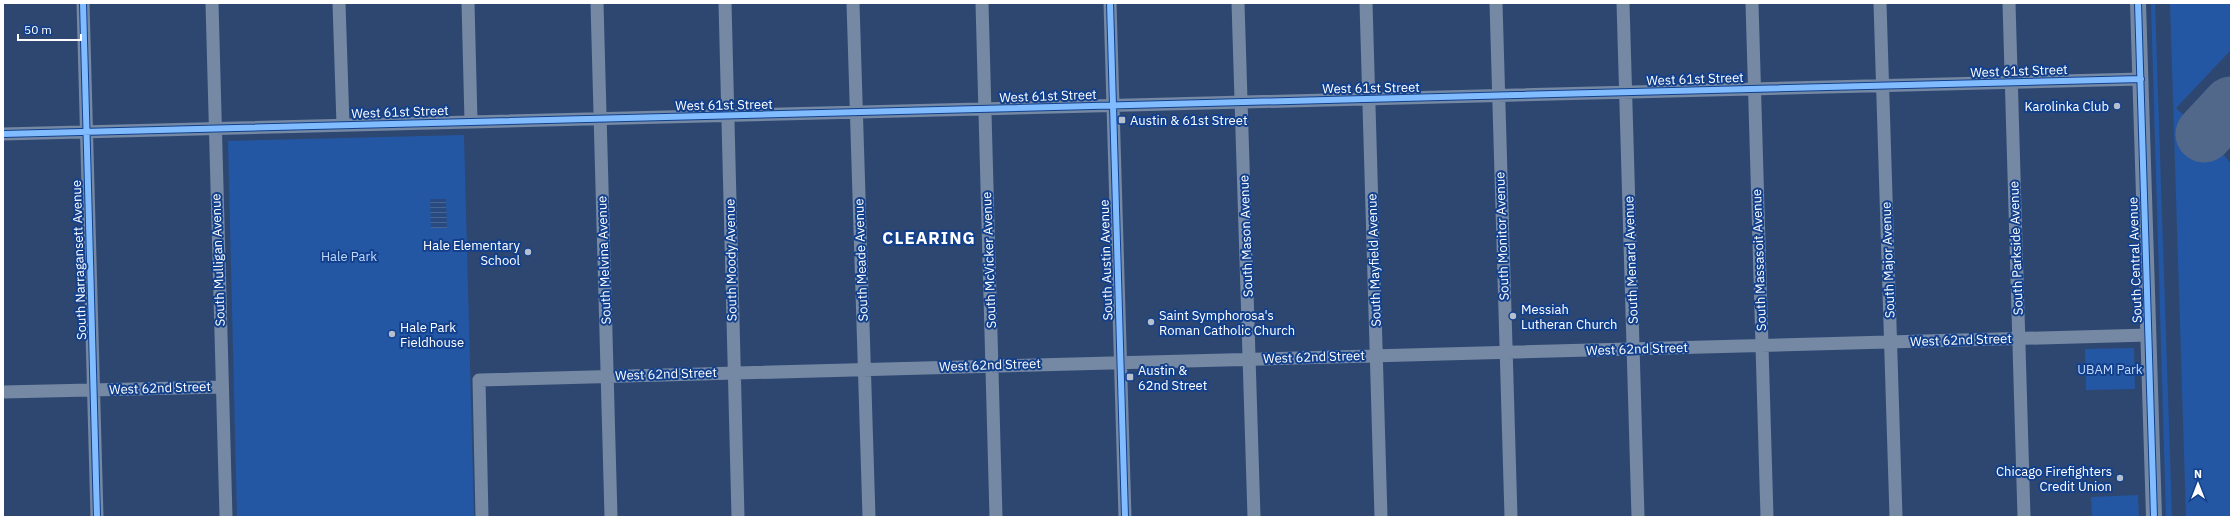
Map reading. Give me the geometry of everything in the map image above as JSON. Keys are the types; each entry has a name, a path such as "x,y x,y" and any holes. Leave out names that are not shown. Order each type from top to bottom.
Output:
{"main road":[{"name":"South Central Avenue","path":"2138,3 2154,517"}],"street":[{"name":"South Narragansett Avenue","path":"83,3 97,517"},
{"name":"South Mulligan Avenue","path":"212,3 226,517"},
{"path":"340,3 343,125"},
{"path":"468,3 471,121"},
{"name":"South Melvina Avenue","path":"597,3 611,517"},
{"name":"South Moody Avenue","path":"725,3 738,517"},
{"name":"South Meade Avenue","path":"853,3 869,517"},
{"name":"South McVicker Avenue","path":"982,3 996,517"},
{"name":"South Austin Avenue","path":"1110,3 1125,517"},
{"name":"South Mason Avenue","path":"1238,3 1254,517"},
{"name":"South Mayfield Avenue","path":"1366,3 1381,517"},
{"name":"South Monitor Avenue","path":"1496,3 1511,517"},
{"name":"South Menard Avenue","path":"1623,3 1635,349 1638,517"},
{"name":"South Massasoit Avenue","path":"1752,3 1767,517"},
{"name":"South Major Avenue","path":"1880,3 1896,517"},
{"name":"South Parkside Avenue","path":"2009,3 2024,517"},
{"name":"West 61st Street","path":"3,134 2141,79"},
{"name":"West 62nd Street","path":"482,517 479,380 2148,335"},
{"name":"West 62nd Street","path":"3,392 222,387"}],"green space":[{"path":"2151,3 2155,3 2172,517 2166,517"},
{"path":"2170,3 2231,3 2231,50 2176,108 2220,150 2231,164 2231,517 2186,517"},
{"name":"Hale Park","path":"464,135 474,517 237,517 228,141"},
{"name":"UBAM Park","path":"2134,348 2135,389 2086,390 2085,349"},
{"path":"2138,495 2139,517 2092,517 2091,497"}],"shaded area":[{"path":"430,199 446,199 447,228 431,228"}],"runway":[{"path":"2204,134 2231,105"}],"cycle path":[{"path":"83,3 97,517"},
{"path":"1110,3 1125,517"},
{"path":"2138,3 2154,517"},
{"path":"3,134 2141,79"}],"place":[{"name":"Karolinka Club","path":"2117,106"},
{"name":"Austin & 61st Street","path":"1122,120"},
{"name":"Hale Elementary School","path":"528,252"},
{"name":"Messiah Lutheran Church","path":"1513,316"},
{"name":"Saint Symphorosa's Roman Catholic Church","path":"1151,322"},
{"name":"Hale Park Fieldhouse","path":"392,334"},
{"name":"Austin & 62nd Street","path":"1130,377"},
{"name":"Chicago Firefighters Credit Union","path":"2120,478"}],"district":[{"name":"CLEARING","path":"929,238"}]}
